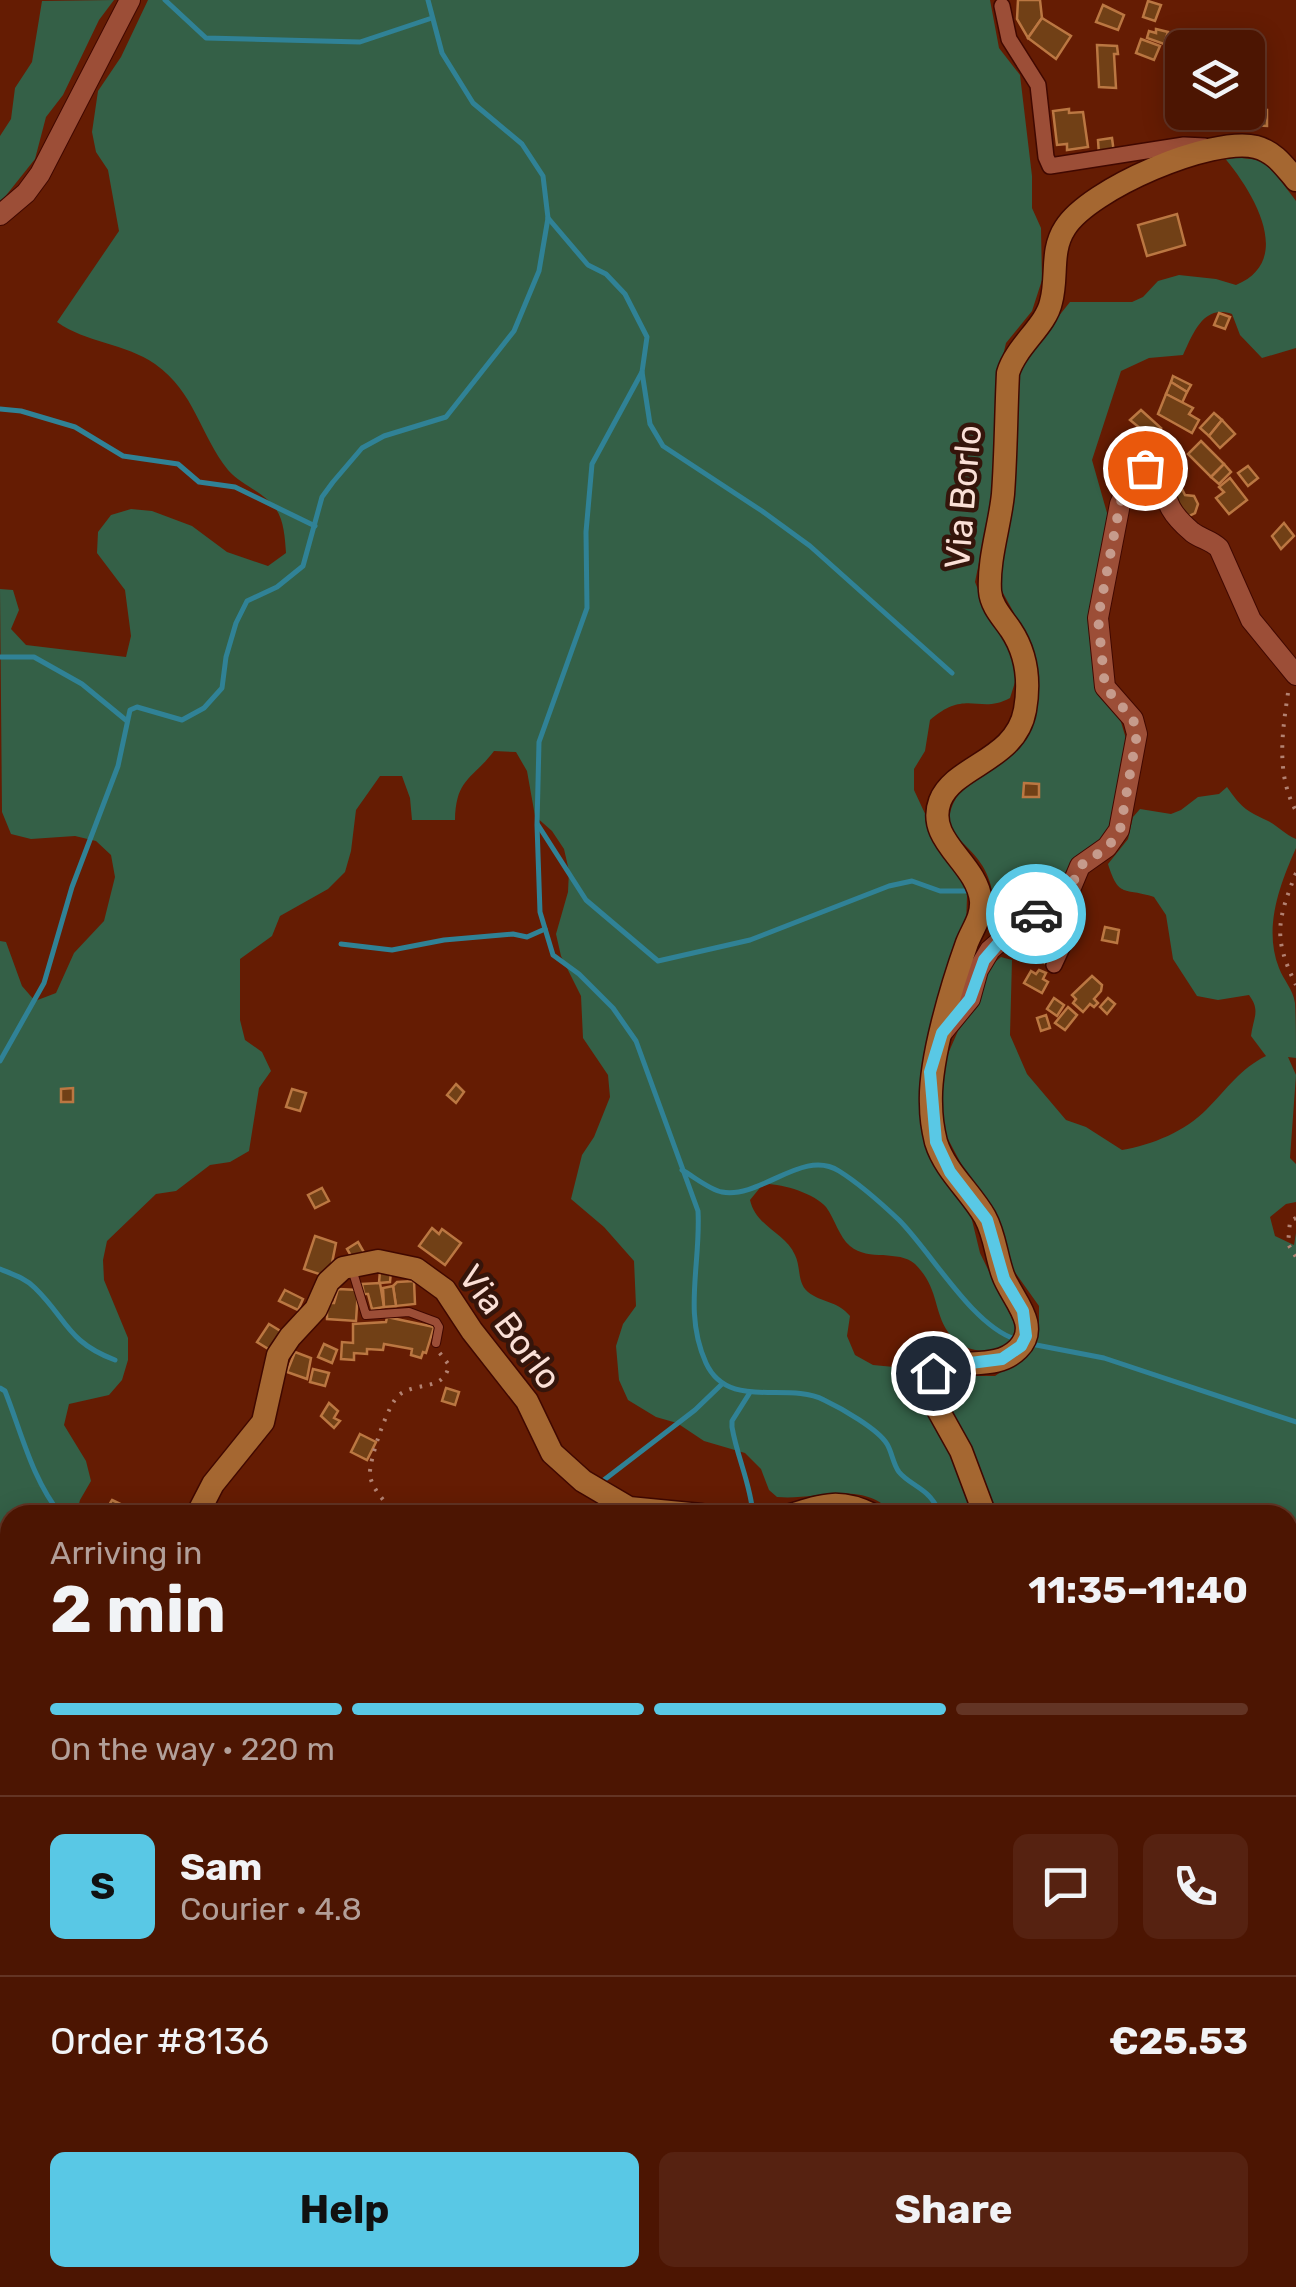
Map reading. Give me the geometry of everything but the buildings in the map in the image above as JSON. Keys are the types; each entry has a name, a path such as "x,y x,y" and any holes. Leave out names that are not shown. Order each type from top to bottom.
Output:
{"main road":[{"path":"1219,148 1245,145 1264,149 1296,180"},
{"name":"Via Borlo","path":"981,1505 961,1452 932,1399 930,1381 933,1373 947,1366 992,1362 1012,1354 1021,1346 1027,1324 1004,1279 987,1220 950,1172 936,1142 930,1072 968,940 981,912 980,897 970,872 942,836 936,815 951,784 991,758 1023,719 1027,682 1024,654 990,596 1003,493 1008,373 1012,358 1051,306 1056,250 1066,226 1096,200 1142,173 1219,148"},
{"name":"Via Borlo","path":"350,1265 378,1261 404,1264 445,1290 527,1401 552,1453 595,1490 623,1505"},
{"path":"202,1505 214,1484 264,1422 283,1346 316,1309 334,1274 350,1265"},
{"path":"827,1505 853,1505"}],"street":[{"path":"0,215 26,194 40,174 130,0"},
{"path":"1002,6 1009,40 1038,85 1050,166 1184,144 1219,148"},
{"path":"1054,965 1072,926 1067,897 1080,866 1108,847 1120,830 1136,726 1105,687 1098,618 1120,504 1125,491 1145,468 1159,469 1163,497 1169,508 1195,534 1219,548 1251,620 1296,678"},
{"path":"942,1033 970,999 978,970 990,950 1021,923 1067,897"}],"lane":[{"path":"350,1265 366,1315 409,1312 436,1322 436,1343"}],"path":[{"path":"1296,678 1288,694 1282,770 1287,794 1296,811"},
{"path":"1296,873 1280,928 1282,954 1296,985"},
{"path":"1296,1218 1290,1221 1288,1244 1296,1257"},
{"path":"389,1505 376,1490 369,1469 393,1400 404,1391 440,1382 447,1376 449,1366 436,1343"}],"green space":[{"path":"114,0 99,20 63,95 46,117 35,159 0,203 0,136 11,119 15,88 32,62 42,1"},
{"path":"148,0 990,0 999,48 1020,75 1032,208 1041,228 1042,280 1032,311 1006,343 1001,364 996,479 975,582 987,612 1011,648 1016,679 1010,698 999,703 954,705 930,720 925,751 914,769 914,790 963,876 967,896 966,927 956,947 922,1071 928,1132 970,1212 980,1253 1015,1325 1016,1341 999,1349 980,1351 954,1340 928,1282 915,1264 850,1246 826,1207 814,1197 788,1187 763,1184 750,1200 758,1217 790,1247 805,1288 850,1316 847,1336 855,1355 873,1365 894,1367 915,1380 925,1410 950,1447 972,1505 883,1505 854,1494 777,1497 769,1490 761,1469 745,1453 704,1441 677,1423 656,1417 628,1400 619,1380 616,1346 623,1324 636,1306 634,1261 604,1227 571,1199 582,1155 610,1097 608,1075 583,1038 581,996 561,956 556,934 568,892 569,871 564,849 535,816 527,771 516,752 494,751 462,787 455,820 412,820 402,776 380,776 356,810 345,872 328,889 280,916 272,936 240,959 240,1020 245,1040 262,1052 271,1071 259,1088 249,1151 230,1162 210,1165 176,1191 156,1194 107,1241 104,1280 128,1338 128,1360 122,1380 109,1395 69,1404 64,1425 86,1461 91,1481 79,1505 0,1505 0,941 6,942 22,986 35,1001 56,993 74,953 104,921 115,877 111,855 96,841 75,836 31,839 11,834 2,812 0,589 13,590 19,610 11,629 26,645 126,657 131,636 125,590 97,553 98,532 111,515 131,509 152,511 192,526 227,552 268,566 286,553 276,509 228,470 188,401 168,375 143,357 57,322 119,231 108,170 96,152 92,132 98,91 121,57"},
{"path":"1223,156 1260,160 1296,201 1296,348 1262,358 1240,335 1232,314 1214,313 1200,323 1183,355 1149,358 1121,371 1092,460 1109,520 1093,591 1091,622 1127,742 1113,820 1104,836 1060,878 1057,887 1031,904 993,895 985,870 950,825 958,795 984,765 1024,731 1025,633 998,584 1018,378 1030,352 1070,302 1132,302 1143,297 1158,281 1179,275 1236,285 1254,274 1263,259 1263,224 1246,187"},
{"path":"1227,787 1244,807 1296,839 1276,906 1273,937 1279,968 1295,1003 1296,1058 1288,1057 1296,1075 1290,1158 1296,1164 1296,1202 1286,1204 1270,1217 1275,1236 1294,1245 1296,1233 1296,1505 990,1505 939,1396 942,1383 961,1376 995,1376 1029,1353 1039,1327 1039,1306 1014,1271 994,1210 974,1188 941,1126 944,1063 958,1031 979,1002 988,968 1001,957 1012,960 1010,1035 1027,1074 1066,1120 1086,1127 1122,1150 1157,1141 1189,1124 1242,1073 1266,1056 1251,1036 1255,1010 1249,995 1218,1000 1197,996 1173,959 1166,915 1154,897 1119,887 1108,864 1128,839 1133,817 1140,809 1171,814 1198,797 1219,794"}],"waterway":[{"path":"165,0 206,38 360,42 432,18"},
{"path":"0,1061 44,983 72,887 118,766 130,710 137,707 182,720 204,708 222,688 226,657 247,601 277,587 303,566 322,497 333,482 362,448 384,436 446,417 514,331 539,271 548,218 543,176 522,144 473,103 442,53 428,0"},
{"path":"548,218 588,265 606,274 625,294 647,337 642,372 592,464 586,532 587,608 539,742 540,912 553,955 613,1008 636,1041 698,1211 694,1307 706,1363 716,1378 743,1391 809,1395 849,1413 882,1438 899,1472 935,1505"},
{"path":"642,372 650,424 663,446 810,546 952,673"},
{"path":"0,409 75,427 123,456 178,464 199,482 235,487 315,526"},
{"path":"0,657 34,657 82,684 127,721"},
{"path":"538,825 586,900 658,961 750,940 889,886 912,881 940,891 971,891"},
{"path":"341,944 392,950 444,940 513,934 527,937 545,929"},
{"path":"682,1170 722,1192 752,1188 811,1166 839,1171 899,1220 983,1319 1015,1339"},
{"path":"0,1269 31,1285 87,1346 115,1360"},
{"path":"1031,1344 1104,1358 1296,1422"},
{"path":"600,1483 695,1410 722,1384"},
{"path":"0,1388 5,1391 35,1471 54,1505"},
{"path":"749,1394 732,1427 752,1505"}],"way so far":[{"path":"1036,914 1067,897 1080,866 1108,847 1120,830 1137,734 1133,719 1105,687 1098,618 1120,504 1125,491 1145,468"}],"route":[{"path":"933,1373 947,1366 1002,1359 1021,1346 1026,1336 1023,1311 1004,1279 987,1220 950,1172 936,1142 930,1072 942,1033 970,999 973,982 990,950 1036,914"}]}
